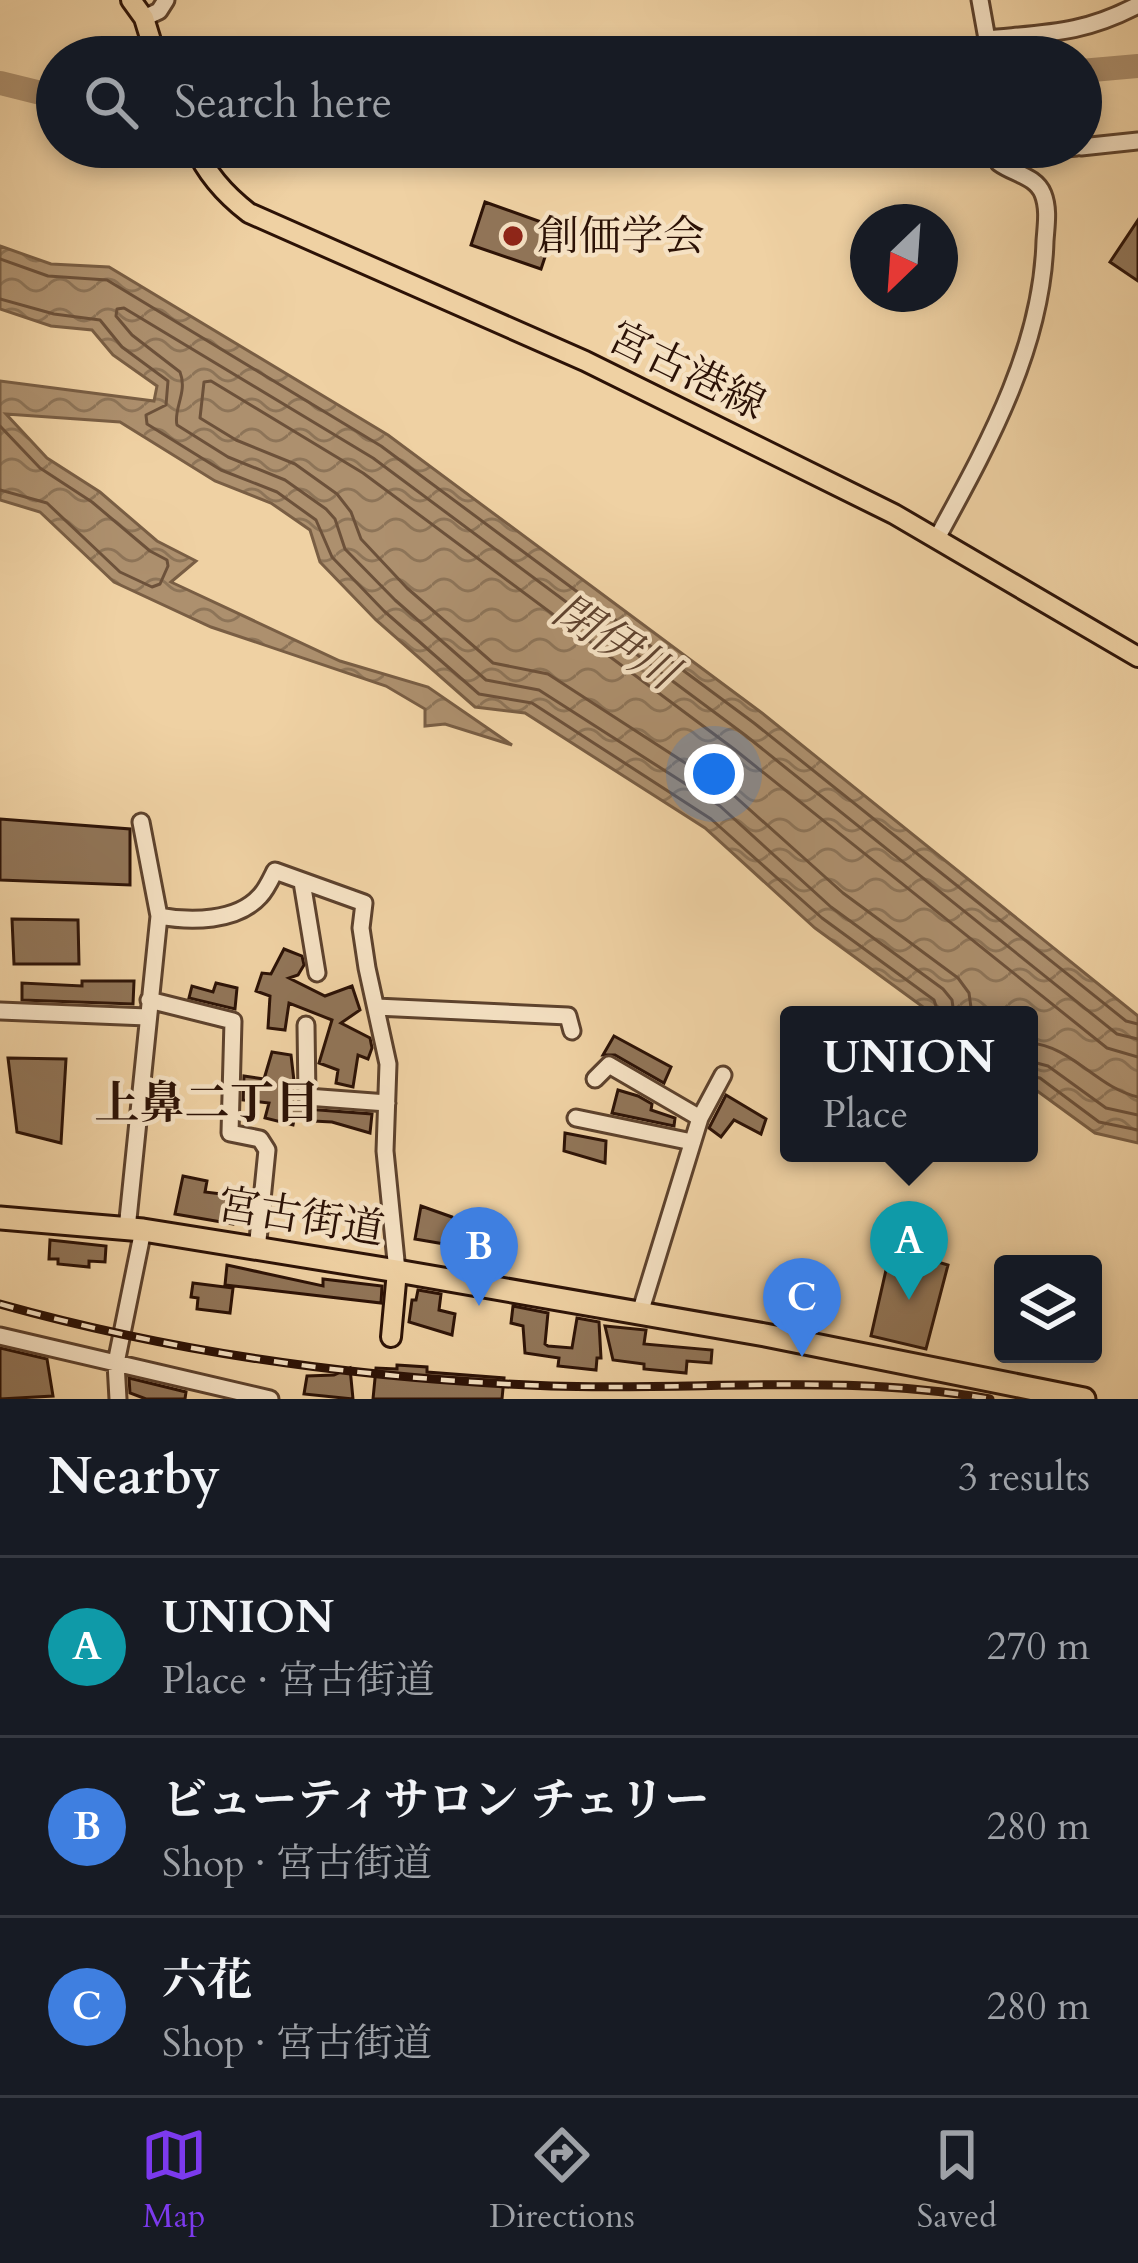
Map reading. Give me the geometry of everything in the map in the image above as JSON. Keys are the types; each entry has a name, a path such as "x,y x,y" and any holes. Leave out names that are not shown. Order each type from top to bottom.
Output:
{"highway":[{"name":"宮古街道","path":"0,1218 135,1229 397,1271 1084,1399"}],"main road":[{"path":"131,0 148,36"},
{"name":"宮古港線","path":"208,168 228,196 249,213 585,361 937,538 1138,657"},
{"path":"391,1337 397,1271"}],"street":[{"path":"144,25 166,0"},
{"path":"980,0 986,36"},
{"path":"1020,36 1076,31 1138,5"},
{"path":"1102,145 1138,141"},
{"path":"937,538 1016,381 1045,264 1043,192 1017,168"},
{"path":"118,1399 116,1363 135,1229 148,1008 159,916 141,823"},
{"path":"159,916 189,922 234,911 259,898 275,871 364,903 361,928 388,1064 385,1151 397,1271"},
{"path":"302,882 317,974"},
{"path":"376,1007 568,1016 572,1031"},
{"path":"0,1011 148,1008 233,1021 230,1133 260,1139 267,1150 257,1250"},
{"path":"305,1025 307,1097 387,1103"},
{"path":"595,1079 608,1065 700,1118"},
{"path":"640,1313 700,1118 723,1075"},
{"path":"576,1118 692,1142"},
{"path":"0,1336 270,1399"}],"water":[{"name":"閉伊川","path":"0,246 51,264 109,267 388,435 762,713 1138,1016 1138,1143 1095,1133 1038,1092 1038,1006 922,1006 815,928 705,828 525,713 475,707 376,620 320,562 310,530 271,503 215,481 120,422 6,414 47,458 100,492 157,541 196,561 171,582 340,661 428,687 512,745 445,724 425,726 425,709 386,686 211,627 114,582 40,512 0,500 0,381 154,401 157,386 113,355 92,330 51,326 0,309"}],"building":[{"name":"創価学会","path":"485,202 555,227 541,269 471,245"},
{"path":"1138,220 1138,281 1110,262"},
{"path":"0,819 130,829 130,885 0,880"},
{"path":"12,919 78,920 79,964 14,964"},
{"path":"284,949 302,956 304,965 298,975 289,978 325,996 352,986 360,1010 341,1023 370,1038 372,1048 368,1059 358,1055 353,1087 336,1083 338,1070 319,1063 332,1020 289,1003 285,1030 268,1028 270,996 256,991 262,973 271,974"},
{"path":"82,981 134,981 133,1004 22,1000 22,983 82,986"},
{"path":"216,983 237,988 235,1009 189,998 192,986 213,992"},
{"path":"614,1036 671,1067 664,1083 615,1055 603,1055"},
{"path":"272,1052 291,1055 290,1100 306,1109 372,1114 370,1133 332,1122 294,1120 293,1125 265,1118 269,1103 243,1100 244,1076 264,1079"},
{"path":"8,1058 66,1059 61,1143 17,1132"},
{"path":"618,1090 675,1118 674,1126 612,1113"},
{"path":"726,1095 766,1119 761,1134 734,1120 721,1137 709,1128"},
{"path":"565,1133 606,1141 605,1163 564,1151"},
{"path":"183,1176 207,1181 205,1192 238,1196 233,1224 175,1214"},
{"path":"421,1206 452,1217 454,1226 473,1227 471,1263 454,1259 456,1246 415,1239"},
{"path":"50,1240 106,1246 105,1262 89,1261 89,1267 58,1264 58,1259 49,1259"},
{"path":"891,1248 948,1265 926,1349 871,1336"},
{"path":"227,1265 323,1286 323,1279 382,1286 381,1303 225,1285"},
{"path":"193,1283 233,1288 230,1313 197,1309 198,1298 191,1297"},
{"path":"418,1290 441,1294 439,1310 455,1314 452,1335 409,1322"},
{"path":"513,1306 548,1313 548,1346 572,1348 577,1318 599,1322 601,1358 597,1358 596,1370 558,1366 559,1358 525,1353 523,1326 511,1323"},
{"path":"605,1326 646,1330 644,1344 712,1350 711,1363 687,1361 686,1373 613,1360"},
{"path":"0,1348 47,1359 53,1396 0,1399"},
{"path":"397,1365 504,1378 502,1399 373,1399 376,1368 397,1369"},
{"path":"350,1368 353,1399 304,1394 307,1376 334,1375"},
{"path":"129,1378 186,1392 185,1399 146,1399 130,1393"}],"waterway":[{"path":"1102,69 1138,66"},
{"path":"0,83 36,92"}],"railway":[{"path":"0,1304 204,1350 412,1377 551,1386 881,1387 990,1399"}],"place":[{"name":"創価学会","path":"513,236"},
{"name":"UNION","path":"909,1300"},
{"name":"ビューティサロン チェリー","path":"479,1306"},
{"name":"六花","path":"802,1357"}],"district":[{"name":"上鼻二丁目","path":"207,1103"}]}
